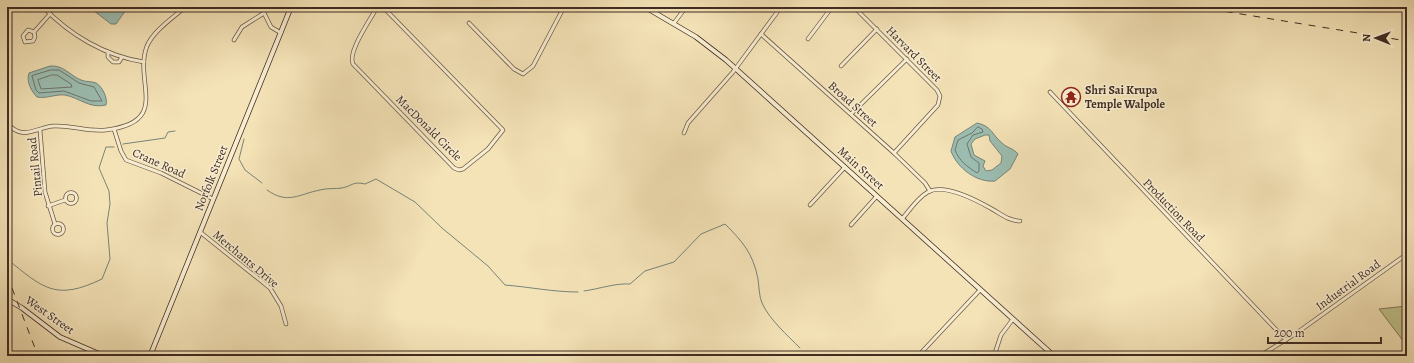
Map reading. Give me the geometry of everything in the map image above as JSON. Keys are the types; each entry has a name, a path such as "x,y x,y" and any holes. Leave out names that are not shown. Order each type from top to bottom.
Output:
{"main road":[{"name":"Norfolk Street","path":"150,356 292,7"},
{"name":"Main Street","path":"645,7 674,23 707,45 736,68 1054,356"},
{"name":"West Street","path":"7,299 22,308 60,337 104,356"}],"street":[{"path":"43,7 72,32 108,52 144,62"},
{"path":"7,123 12,128 28,132 56,126 88,131 114,129 133,122 143,111 148,97 144,62 148,45 153,37 185,7"},
{"path":"261,7 271,26 281,33"},
{"name":"MacDonald Circle","path":"377,7 353,51 351,61 352,64 454,168 459,170 463,169 488,149 503,130 383,7"},
{"path":"469,23 512,67 523,74 533,66 564,8 559,7"},
{"path":"674,23 686,7"},
{"path":"684,133 688,123 736,68 781,7"},
{"path":"808,39 832,7"},
{"name":"Harvard Street","path":"854,7 937,90 940,96 938,105 894,153"},
{"path":"234,40 242,27 264,13"},
{"path":"34,32 50,14"},
{"path":"841,66 876,29"},
{"path":"28,30 34,32 36,37 33,41 28,43 24,40 24,32 28,30"},
{"name":"Broad Street","path":"761,34 894,153 925,183 930,191"},
{"path":"108,52 108,56 113,62 119,62 122,57"},
{"path":"851,114 907,59"},
{"name":"Production Road","path":"1050,92 1286,340"},
{"path":"7,134 12,128"},
{"name":"Crane Road","path":"114,129 121,151 126,160 161,173 213,199"},
{"name":"Pintail Road","path":"40,130 44,182 48,206 56,224"},
{"path":"810,205 845,167"},
{"path":"902,218 921,197 930,191 940,190 956,193 981,203 1008,219 1020,221"},
{"path":"851,225 877,196"},
{"path":"48,206 65,200"},
{"name":"Merchants Drive","path":"200,232 270,288 281,306 286,324"},
{"name":"Industrial Road","path":"1260,356 1286,340 1407,254"},
{"path":"918,356 980,290"},
{"path":"994,356 1001,335 1013,319"}],"green space":[{"path":"1407,306 1407,346 1379,309"}],"water":[{"path":"89,7 128,7 116,24 111,24"},
{"path":"50,66 59,67 81,80 96,83 102,89 105,96 106,105 95,106 65,95 37,97 30,86 28,79 29,73"},
{"path":"977,123 982,124 986,126 1002,143 1018,154 1010,169 995,181 981,180 968,173 954,157 951,151 955,137","holes":["989,135 990,141 1002,156 1001,163 992,170 986,171 983,166 985,161 974,155 971,144 975,139"]}],"waterway":[{"path":"123,144 165,138 168,132 175,131"},
{"path":"244,139 239,159 245,170 262,183"},
{"path":"7,259 31,278 51,288 61,290 73,289 86,286 102,279 110,259 107,223 110,204 109,191 99,168 106,147 114,147"},
{"path":"267,190 281,197 287,198 323,189 342,188 355,183 365,184 376,179 415,202 442,228 488,266 505,285 578,292"},
{"path":"584,291 613,285 630,284 645,271 674,262 701,234 725,224 742,242 750,255 756,270 760,297 765,309 779,327 800,348"}],"railway":[{"path":"1198,7 1407,41"},
{"path":"7,275 38,356"}],"place":[{"name":"Shri Sai Krupa Temple Walpole","path":"1071,97"}]}
